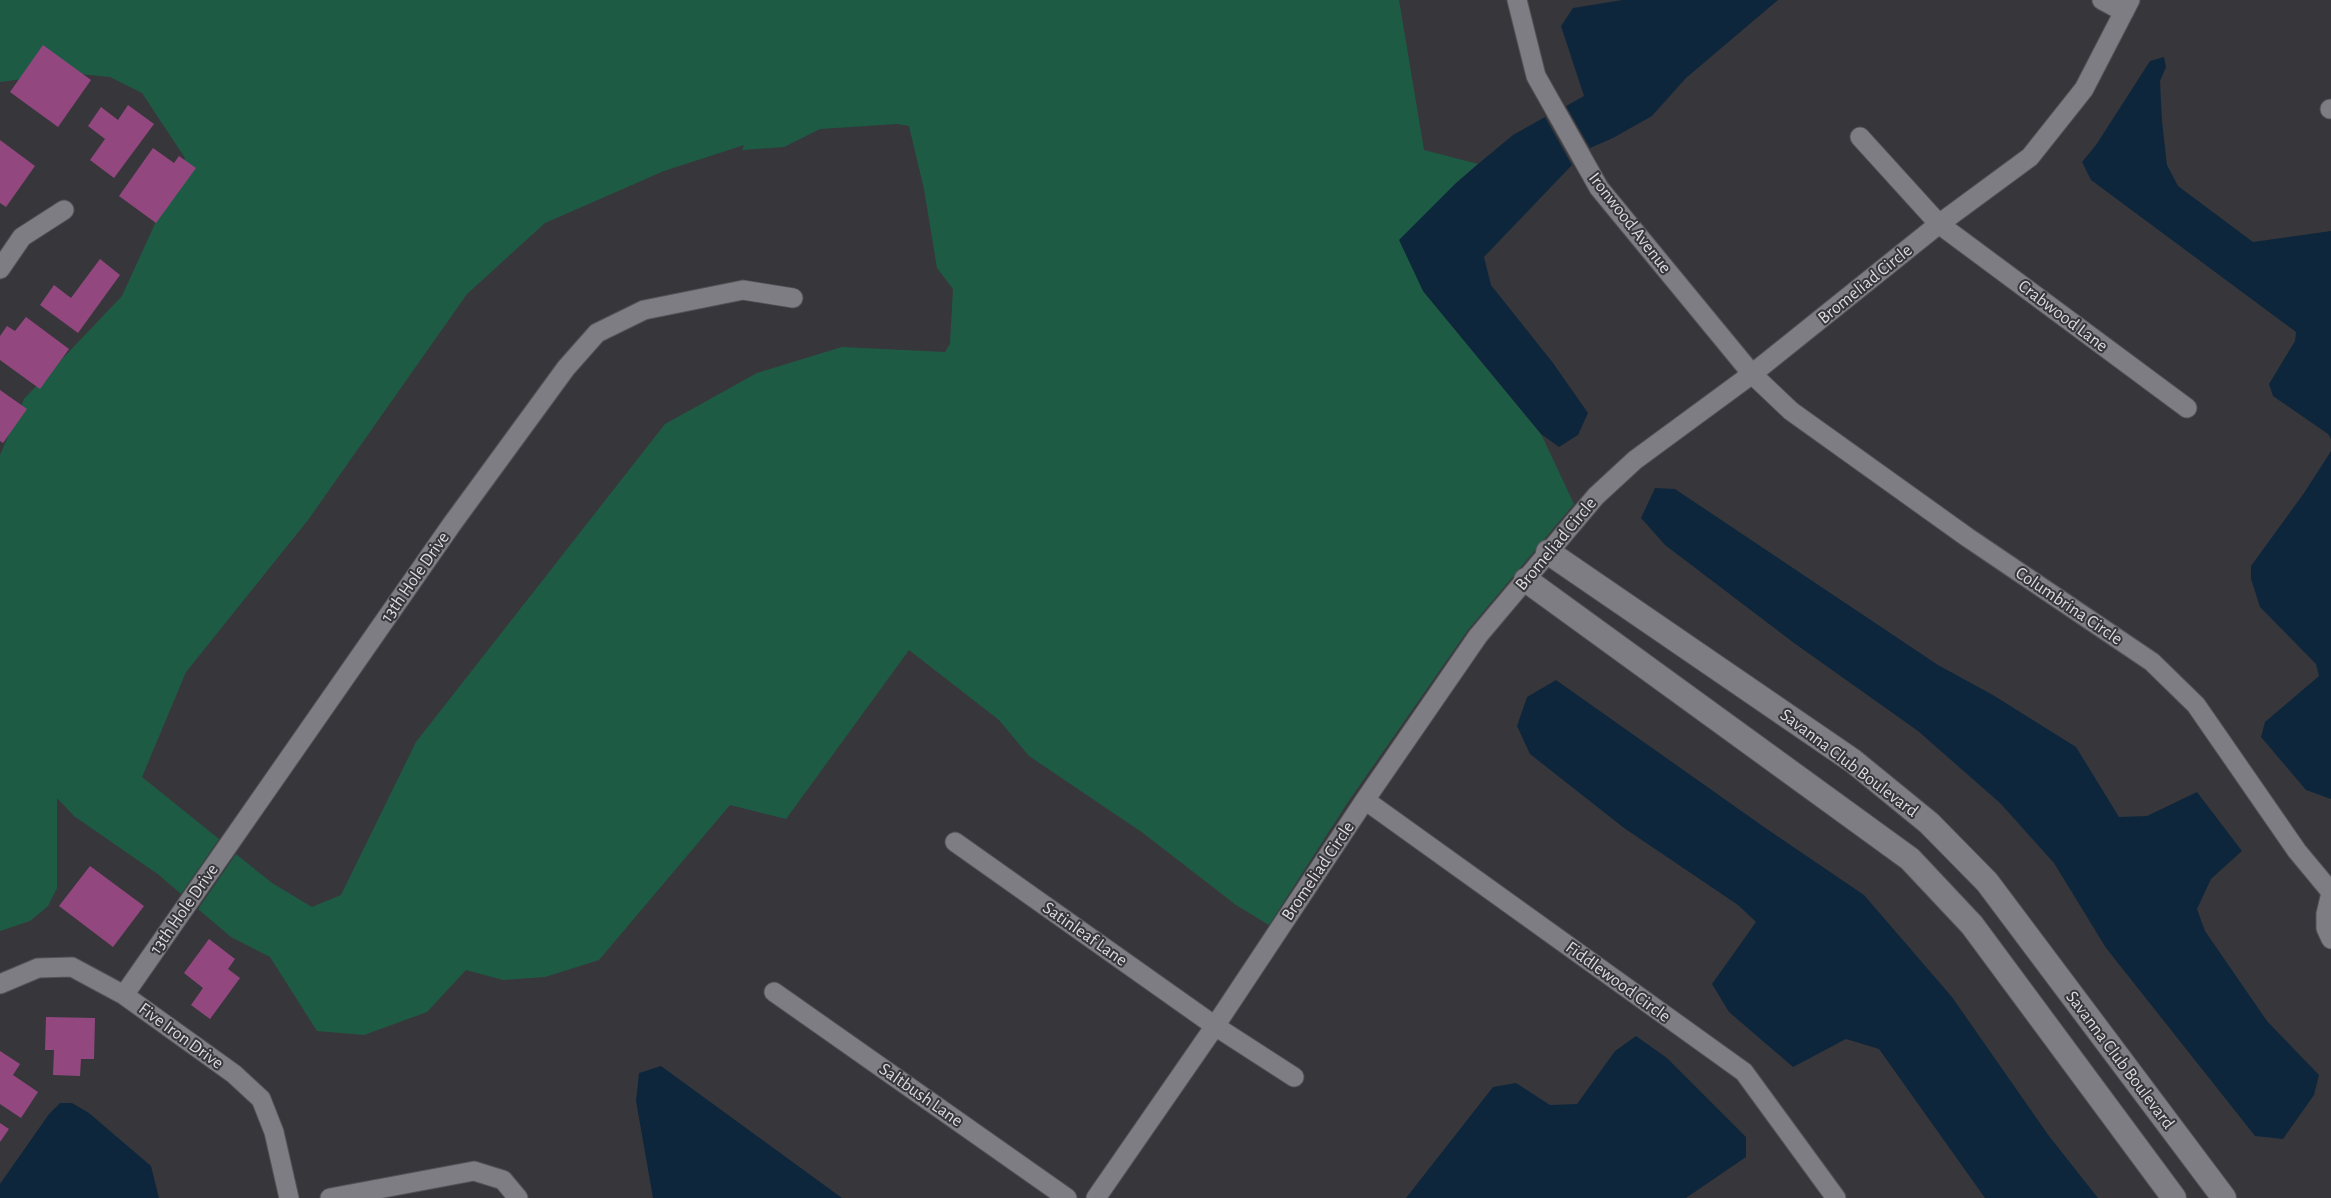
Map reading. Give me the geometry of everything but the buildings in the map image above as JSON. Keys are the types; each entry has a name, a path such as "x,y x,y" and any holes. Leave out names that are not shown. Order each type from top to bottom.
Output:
{"street":[{"name":"Ironwood Avenue","path":"1517,0 1536,76 1599,188 1752,374"},
{"path":"2102,0 2127,6"},
{"name":"Bromeliad Circle","path":"1102,1196 1365,800 1478,636 1596,496 1635,460 1752,374 1939,224 2030,157 2084,89 2127,6"},
{"name":"Crabwood Lane","path":"1860,137 1939,224 2187,408"},
{"path":"0,269 22,237 64,210"},
{"name":"13th Hole Drive","path":"124,995 452,524 566,368 597,332 644,310 743,290 793,298"},
{"name":"Columbrina Circle","path":"1752,374 1791,411 1967,537 2152,662 2196,705 2298,851 2331,892"},
{"name":"Savanna Club Boulevard","path":"1548,552 1854,761 1929,823 1987,882 2224,1198"},
{"path":"1526,580 1910,859 1972,925 2174,1198"},
{"name":"Fiddlewood Circle","path":"1365,800 1744,1072 1836,1198"},
{"name":"Satinleaf Lane","path":"955,842 1215,1026 1294,1077"},
{"path":"2331,892 2326,914 2326,928 2331,939"},
{"name":"Five Iron Drive","path":"0,984 38,968 72,967 124,995 234,1074 261,1099 274,1132 288,1198"},
{"name":"Saltbush Lane","path":"774,992 1067,1198"},
{"path":"330,1198 474,1171 503,1180 518,1198"}],"green space":[{"path":"0,0 1399,0 1424,150 1478,164 1455,184 1423,291 1541,434 1574,504 1468,630 1348,802 1269,925 1236,905 1143,833 1029,756 999,720 909,650 786,819 730,805 599,960 545,977 503,980 466,970 427,1012 364,1035 317,1031 270,957 231,937 198,909 236,854 272,883 312,907 341,895 416,742 665,424 757,373 842,347 945,352 950,344 953,289 937,268 924,189 909,126 897,124 820,129 784,147 742,150 744,145 664,171 545,223 467,294 308,520 186,672 142,777 219,839 181,894 159,875 74,816 57,798 57,888 48,906 30,921 0,931 0,455 24,399 122,296 185,158 142,93 110,77 70,73 0,82"}],"water":[{"path":"1622,0 1778,0 1686,78 1652,116 1613,138 1590,148 1566,106 1584,96 1561,26 1573,8"},
{"path":"2164,57 2166,67 2160,81 2162,121 2167,165 2178,186 2253,242 2331,231 2331,439 2328,434 2273,396 2269,384 2295,341 2296,332 2091,180 2082,162 2096,145 2150,61"},
{"path":"1545,117 1572,165 1484,257 1491,285 1553,363 1588,413 1578,435 1559,447 1541,434 1423,291 1399,240 1455,184 1478,164 1513,135"},
{"path":"2331,451 2331,799 2306,790 2261,737 2265,722 2319,676 2316,664 2260,607 2251,579 2251,566 2304,493"},
{"path":"1655,488 1675,489 1938,665 1993,695 2076,747 2119,817 2147,816 2197,792 2242,851 2211,879 2197,909 2205,931 2267,1021 2319,1075 2314,1095 2283,1139 2255,1136 2106,948 2054,863 2000,803 1918,731 1794,643 1665,545 1641,518"},
{"path":"1556,680 1864,895 1952,997 2049,1136 2098,1198 1985,1198 1879,1049 1846,1039 1793,1067 1729,1012 1712,984 1756,922 1738,905 1624,828 1530,754 1517,726 1527,697"},
{"path":"1636,1036 1667,1058 1746,1137 1746,1157 1686,1198 1406,1198 1493,1087 1516,1083 1550,1105 1577,1104 1615,1051"},
{"path":"661,1066 842,1198 653,1198 636,1101 639,1073"},
{"path":"60,1103 72,1103 89,1113 151,1166 159,1198 0,1198 0,1184 49,1114"}]}
